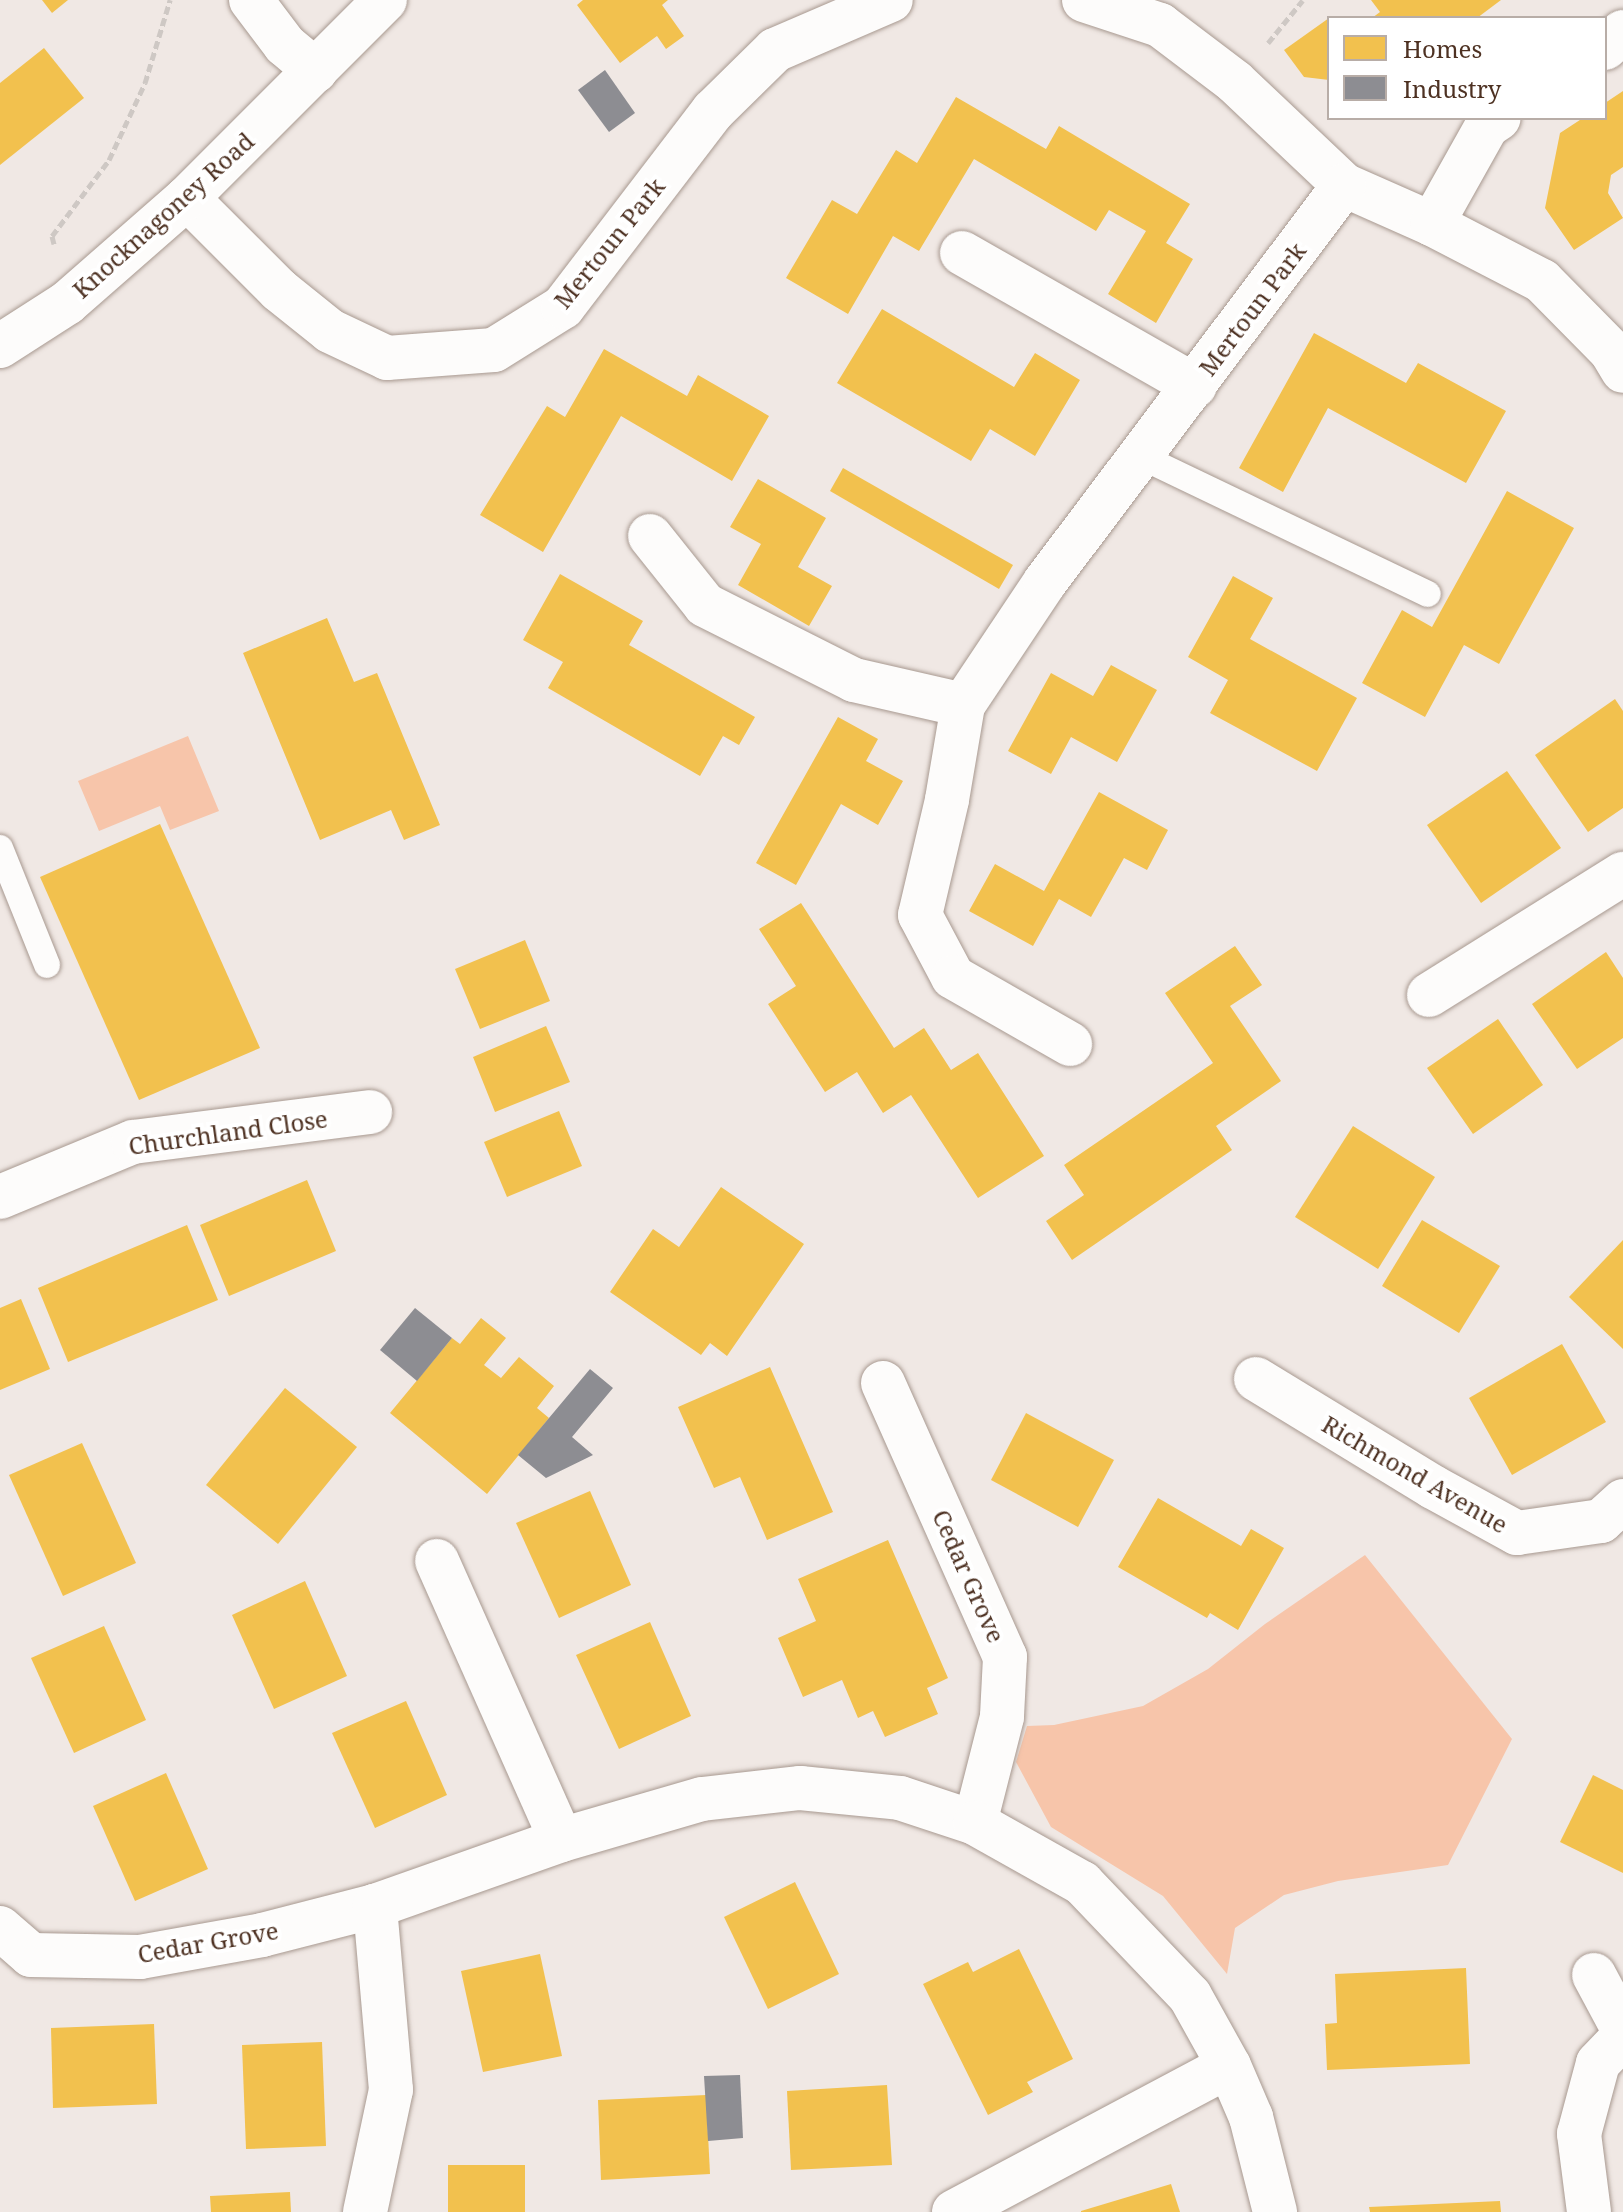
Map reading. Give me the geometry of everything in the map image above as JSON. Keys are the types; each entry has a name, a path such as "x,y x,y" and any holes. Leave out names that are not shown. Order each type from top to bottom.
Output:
{"street":[{"path":"251,0 285,45 316,71"},
{"name":"Knocknagoney Road","path":"0,346 67,303 187,198 385,0"},
{"name":"Mertoun Park","path":"187,198 279,290 330,331 387,358 494,350 563,307 713,111 775,50 891,0"},
{"path":"1084,0 1160,25 1235,82 1344,185 1432,224 1542,281 1611,351 1623,371"},
{"path":"1607,46 1623,32"},
{"path":"1432,224 1487,126 1496,120"},
{"name":"Mertoun Park","path":"1070,1044 953,977 920,915 947,800 963,705 1045,582 1344,185"},
{"path":"962,253 1195,386"},
{"path":"650,536 705,605 854,680 963,705"},
{"path":"1429,995 1623,874"},
{"name":"Churchland Close","path":"0,1197 133,1142 370,1112"},
{"name":"Richmond Avenue","path":"1256,1379 1433,1487 1517,1533 1601,1521 1623,1501"},
{"name":"Cedar Grove","path":"883,1383 1005,1657 1002,1717 975,1823"},
{"path":"437,1561 561,1840"},
{"name":"Cedar Grove","path":"0,1928 31,1955 140,1957 262,1935 375,1906 561,1840 702,1799 800,1788 900,1798 975,1823 1082,1883 1190,1996 1229,2066 1251,2117 1275,2212"},
{"path":"365,2212 391,2090 375,1906"},
{"path":"1594,1975 1623,2029"},
{"path":"1589,2212 1579,2134 1598,2063 1623,2037"},
{"path":"954,2212 1229,2066"}],"lane":[{"path":"1140,456 1428,594"},
{"path":"0,848 47,965"}],"path":[{"path":"67,303 52,236 109,160 145,83 170,0"}],"shaded area":[{"path":"188,736 219,811 170,830 160,806 99,831 78,781"},
{"path":"1365,1555 1512,1739 1448,1865 1338,1881 1284,1895 1235,1928 1227,1974 1163,1896 1051,1827 1016,1762 1027,1726 1054,1725 1143,1706 1208,1669 1265,1624"}],"building: Homes":[{"path":"42,0 68,0 52,13"},
{"path":"583,0 668,0 662,5 684,36 666,49 657,36 620,63 577,5"},
{"path":"1371,0 1501,0 1480,16 1375,16 1380,12"},
{"path":"1327,19 1327,80 1304,77 1284,50"},
{"path":"44,48 84,98 0,165 0,83"},
{"path":"1623,91 1623,167 1611,175 1608,193 1623,218 1574,250 1545,208 1560,133 1580,120 1607,120 1607,102"},
{"path":"956,97 1046,149 1059,126 1190,204 1166,243 1193,259 1156,323 1108,294 1146,231 1109,210 1096,231 974,159 919,251 893,236 848,314 786,278 832,200 857,214 896,150 917,163"},
{"path":"882,309 1014,387 1035,353 1080,380 1035,456 990,429 971,461 837,383"},
{"path":"1314,333 1406,383 1418,363 1506,411 1466,483 1328,408 1283,492 1239,468"},
{"path":"604,349 687,396 698,375 769,416 732,481 621,416 543,552 480,515 547,406 565,417"},
{"path":"843,468 1013,565 999,589 830,491"},
{"path":"758,479 826,518 798,567 832,586 809,626 738,585 761,544 730,527"},
{"path":"1507,491 1574,528 1499,664 1464,645 1425,717 1362,683 1402,610 1432,627"},
{"path":"560,574 643,621 629,645 755,717 739,745 723,736 700,776 548,688 563,662 523,640"},
{"path":"1233,576 1273,598 1250,639 1357,698 1317,771 1210,713 1228,680 1188,657"},
{"path":"327,618 354,682 377,673 440,825 404,840 391,810 320,840 243,653"},
{"path":"1111,665 1157,690 1117,762 1071,737 1051,774 1008,751 1051,673 1093,696"},
{"path":"1615,699 1623,711 1623,808 1588,832 1535,755"},
{"path":"838,717 878,739 866,761 903,781 878,825 841,804 796,885 756,863"},
{"path":"1507,771 1561,848 1481,903 1427,825"},
{"path":"1099,792 1168,830 1147,870 1124,858 1091,917 1059,899 1033,946 969,911 995,864 1044,891"},
{"path":"160,824 260,1048 139,1100 40,877"},
{"path":"801,903 894,1048 924,1028 951,1070 978,1053 1044,1156 978,1198 911,1095 883,1113 857,1072 825,1092 768,1004 796,986 759,929"},
{"path":"525,940 550,1001 480,1029 455,969"},
{"path":"1235,946 1262,985 1230,1006 1281,1081 1216,1126 1232,1150 1072,1260 1046,1221 1084,1195 1064,1165 1213,1063 1165,993"},
{"path":"1606,952 1623,978 1623,1038 1577,1069 1532,1004"},
{"path":"1498,1019 1543,1085 1473,1134 1427,1068"},
{"path":"546,1026 570,1082 495,1112 473,1057"},
{"path":"559,1111 582,1166 507,1197 484,1142"},
{"path":"1353,1126 1435,1177 1378,1269 1295,1217"},
{"path":"307,1180 336,1251 229,1296 200,1225"},
{"path":"721,1187 804,1244 727,1356 710,1343 701,1355 610,1292 653,1229 679,1247"},
{"path":"1422,1220 1500,1266 1459,1333 1382,1286"},
{"path":"187,1225 218,1300 68,1362 38,1288"},
{"path":"1623,1240 1623,1349 1569,1297"},
{"path":"21,1299 50,1369 0,1390 0,1308"},
{"path":"481,1318 506,1338 484,1365 501,1378 519,1357 554,1386 537,1408 549,1418 487,1494 390,1413 452,1338 460,1344"},
{"path":"1562,1344 1606,1422 1512,1475 1469,1398"},
{"path":"770,1367 833,1512 767,1540 740,1477 714,1488 678,1407"},
{"path":"285,1388 357,1447 278,1544 206,1485"},
{"path":"1026,1413 1114,1460 1078,1527 991,1480"},
{"path":"82,1443 136,1563 63,1596 9,1475"},
{"path":"590,1491 631,1585 559,1618 516,1523"},
{"path":"1158,1498 1241,1546 1251,1529 1284,1548 1238,1630 1210,1613 1207,1618 1118,1567"},
{"path":"888,1540 948,1678 927,1688 938,1714 885,1737 873,1711 858,1718 842,1680 803,1697 778,1638 816,1621 798,1579"},
{"path":"305,1581 347,1676 274,1709 232,1615"},
{"path":"650,1622 691,1716 619,1749 576,1655"},
{"path":"104,1626 146,1720 74,1753 31,1658"},
{"path":"406,1701 447,1795 375,1828 332,1733"},
{"path":"166,1773 208,1869 135,1901 93,1806"},
{"path":"1593,1775 1623,1790 1623,1873 1560,1842"},
{"path":"795,1882 839,1974 768,2009 724,1917"},
{"path":"1019,1949 1073,2059 1027,2082 1033,2092 988,2115 923,1984 968,1962 973,1972"},
{"path":"540,1954 562,2056 483,2072 461,1971"},
{"path":"1466,1968 1470,2064 1327,2070 1325,2024 1337,2023 1335,1974"},
{"path":"154,2024 157,2104 53,2108 51,2028"},
{"path":"322,2042 326,2146 246,2149 242,2045"},
{"path":"887,2085 892,2165 791,2170 787,2091"},
{"path":"706,2095 710,2174 601,2180 598,2100"},
{"path":"448,2165 525,2165 525,2212 448,2212"},
{"path":"1171,2184 1180,2212 1081,2212 1081,2211"},
{"path":"290,2192 291,2212 211,2212 210,2196"},
{"path":"1500,2201 1501,2212 1370,2212 1369,2207"}],"building: Industry":[{"path":"605,70 635,113 609,132 578,90"},
{"path":"415,1308 452,1338 417,1381 380,1350"},
{"path":"590,1369 613,1388 572,1437 593,1455 546,1478 518,1455"},
{"path":"740,2075 743,2138 708,2141 704,2076"}]}
